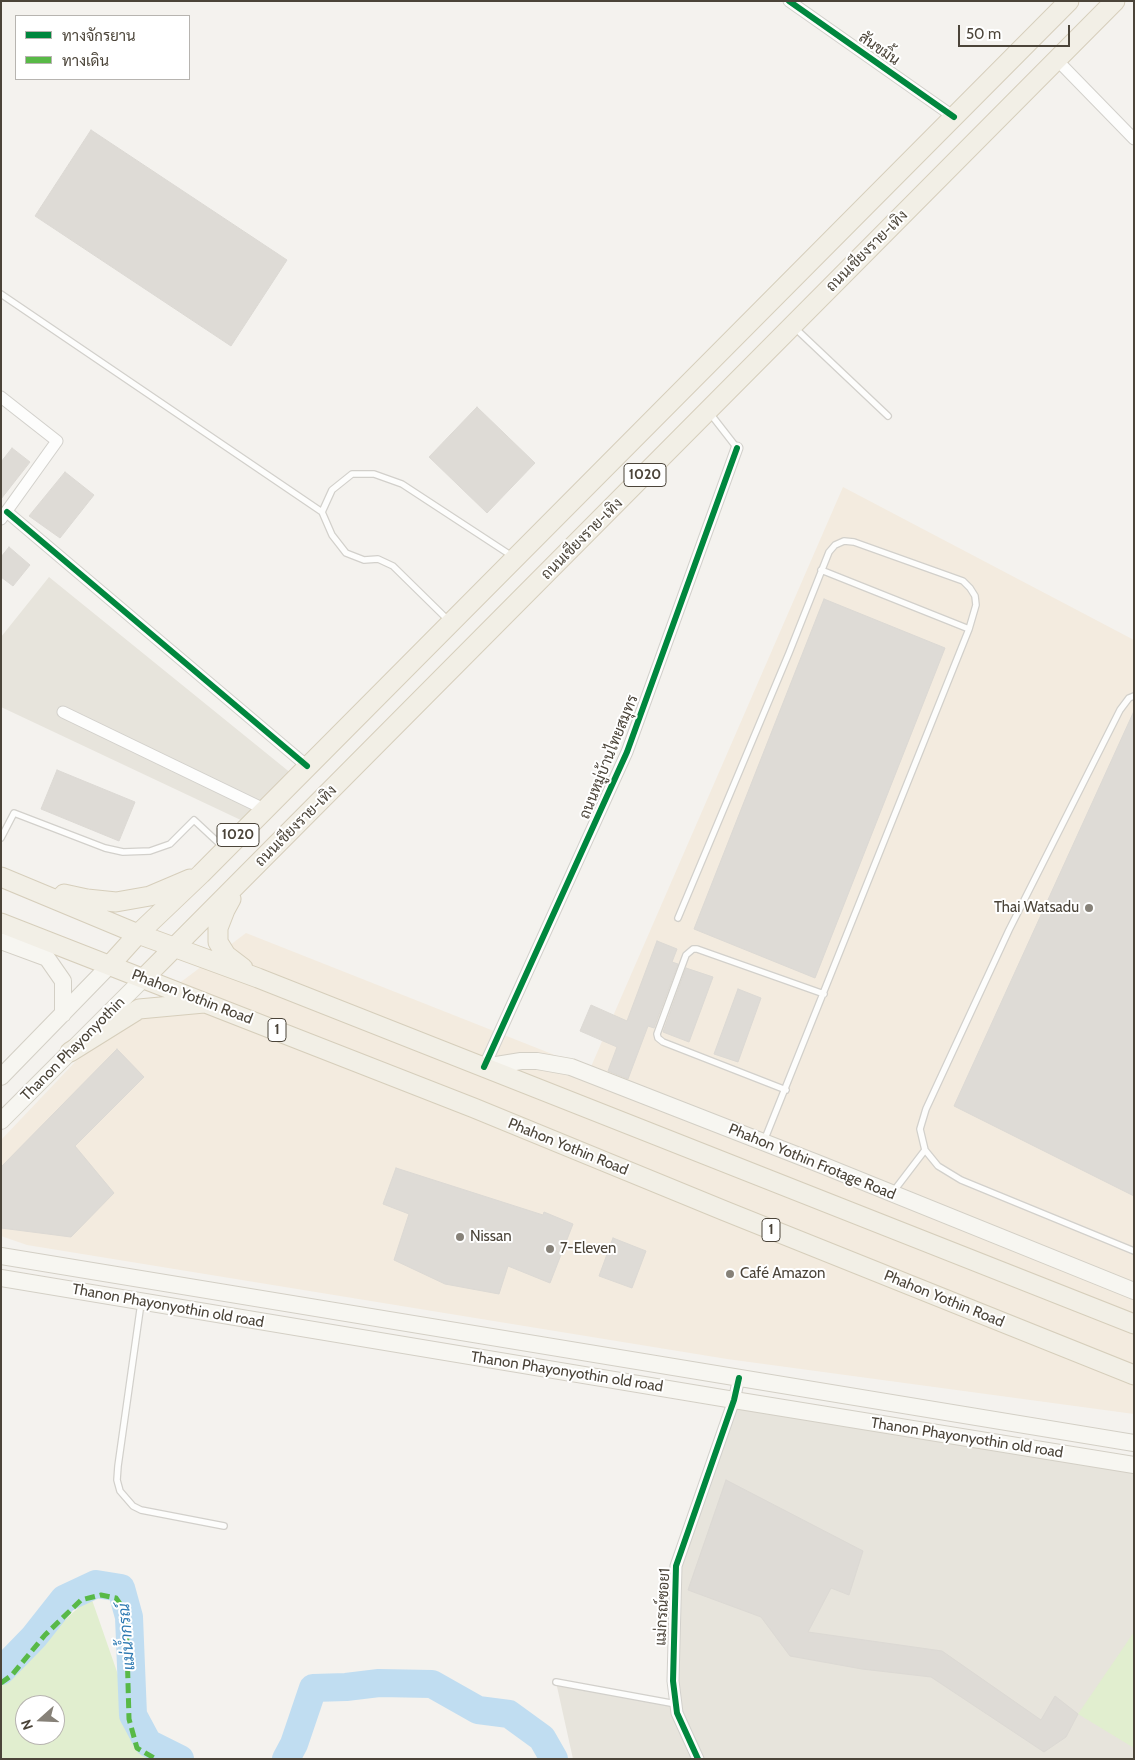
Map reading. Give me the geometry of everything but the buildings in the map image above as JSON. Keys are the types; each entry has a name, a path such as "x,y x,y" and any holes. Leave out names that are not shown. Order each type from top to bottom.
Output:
{"main road":[{"name":"1020","path":"110,965 138,934 201,874 1069,1"},
{"name":"ถนนเชียงราย-เทิง","path":"175,948 1115,1"},
{"path":"7,879 87,899 116,902 150,896 201,874"},
{"path":"7,879 138,934 258,978 1125,1317 1134,1324"},
{"path":"240,882 218,928 218,942 226,955 258,978"},
{"name":"Phahon Yothin Road","path":"1,922 474,1108 734,1215 1134,1375"},
{"path":"1,941 47,958 63,981 63,1014"},
{"name":"1020","path":"144,978 175,948"},
{"name":"Thanon Phayonyothin","path":"1,1077 110,965"},
{"name":"Thanon Phayonyothin","path":"1,1121 144,978"},
{"path":"70,1052 139,1009 207,1003"},
{"name":"Phahon Yothin Frotage Road","path":"484,1067 522,1061 571,1067 764,1142 1134,1291"},
{"name":"Thanon Phayonyothin old road","path":"1,1256 1134,1443"},
{"name":"Thanon Phayonyothin old road","path":"1,1278 1134,1465"}],"street":[{"name":"สันขมิ้น","path":"789,1 954,117"},
{"path":"1057,60 1134,139"},
{"path":"1,397 57,441 4,516 307,766"},
{"name":"ถนนหมู่บ้านไทยสมุทร","path":"484,1067 627,752 737,448"},
{"path":"64,712 264,809"},
{"name":"แม่กรณ์ซอย1","path":"698,1759 677,1713 672,1681 676,1566 734,1400 739,1378"}],"lane":[{"path":"1,294 322,512 332,535 346,553 364,560 378,559 393,566 450,622"},
{"path":"793,326 888,416"},
{"path":"708,411 737,448"},
{"path":"322,512 332,490 352,474 374,474 402,484 515,558"},
{"path":"678,918 786,662 829,552 835,545 844,541 854,542 963,581 975,596 976,605 969,629 764,1142"},
{"path":"821,570 969,629"},
{"path":"1134,696 1129,698 1120,710 1009,930 926,1109 920,1129 925,1150 938,1166 961,1180 1134,1251"},
{"path":"1,838 14,813 105,848 123,852 150,851 170,844 194,820 225,848"},
{"path":"786,1090 663,1042 658,1038 657,1034 686,955 693,949 697,949 824,994"},
{"path":"892,1193 925,1150"},
{"path":"141,1301 118,1466 117,1480 120,1492 132,1506 141,1510 224,1526"},
{"path":"556,1682 676,1704"}],"shaded area":[{"path":"843,487 1134,640 1134,1414 727,1359 27,1245 1,1236 1,1140 76,1061 246,933 590,1069"},
{"path":"49,577 292,774 245,822 1,707 1,637"},
{"path":"734,1400 1134,1465 1134,1759 573,1759 556,1682 676,1704 676,1566"}],"green space":[{"path":"91,1597 132,1715 137,1747 156,1759 1,1759 1,1675"},
{"path":"1134,1632 1134,1748 1078,1714"}],"waterway":[{"name":"แม่น้ำกรณ์","path":"1,1671 34,1637 64,1599 96,1584 121,1588 129,1617 133,1715 148,1743 180,1759"},
{"name":"แม่น้ำกรณ์","path":"286,1759 294,1744 313,1688 379,1683 432,1684 478,1710 509,1714 542,1738 554,1759"}],"marked path":[{"path":"1,1683 12,1675 45,1635 81,1600 101,1595 116,1598 126,1612 129,1719 137,1748 156,1759"}],"cycle path":[{"path":"789,1 954,117"},
{"path":"484,1067 627,752 737,448"},
{"path":"7,512 307,766"},
{"path":"698,1759 677,1713 673,1681 676,1566 734,1400 739,1378"}],"place":[{"name":"Thai Watsadu","path":"1089,908"},
{"name":"Nissan","path":"460,1237"},
{"name":"7-Eleven","path":"550,1249"},
{"name":"Café Amazon","path":"730,1274"}]}
